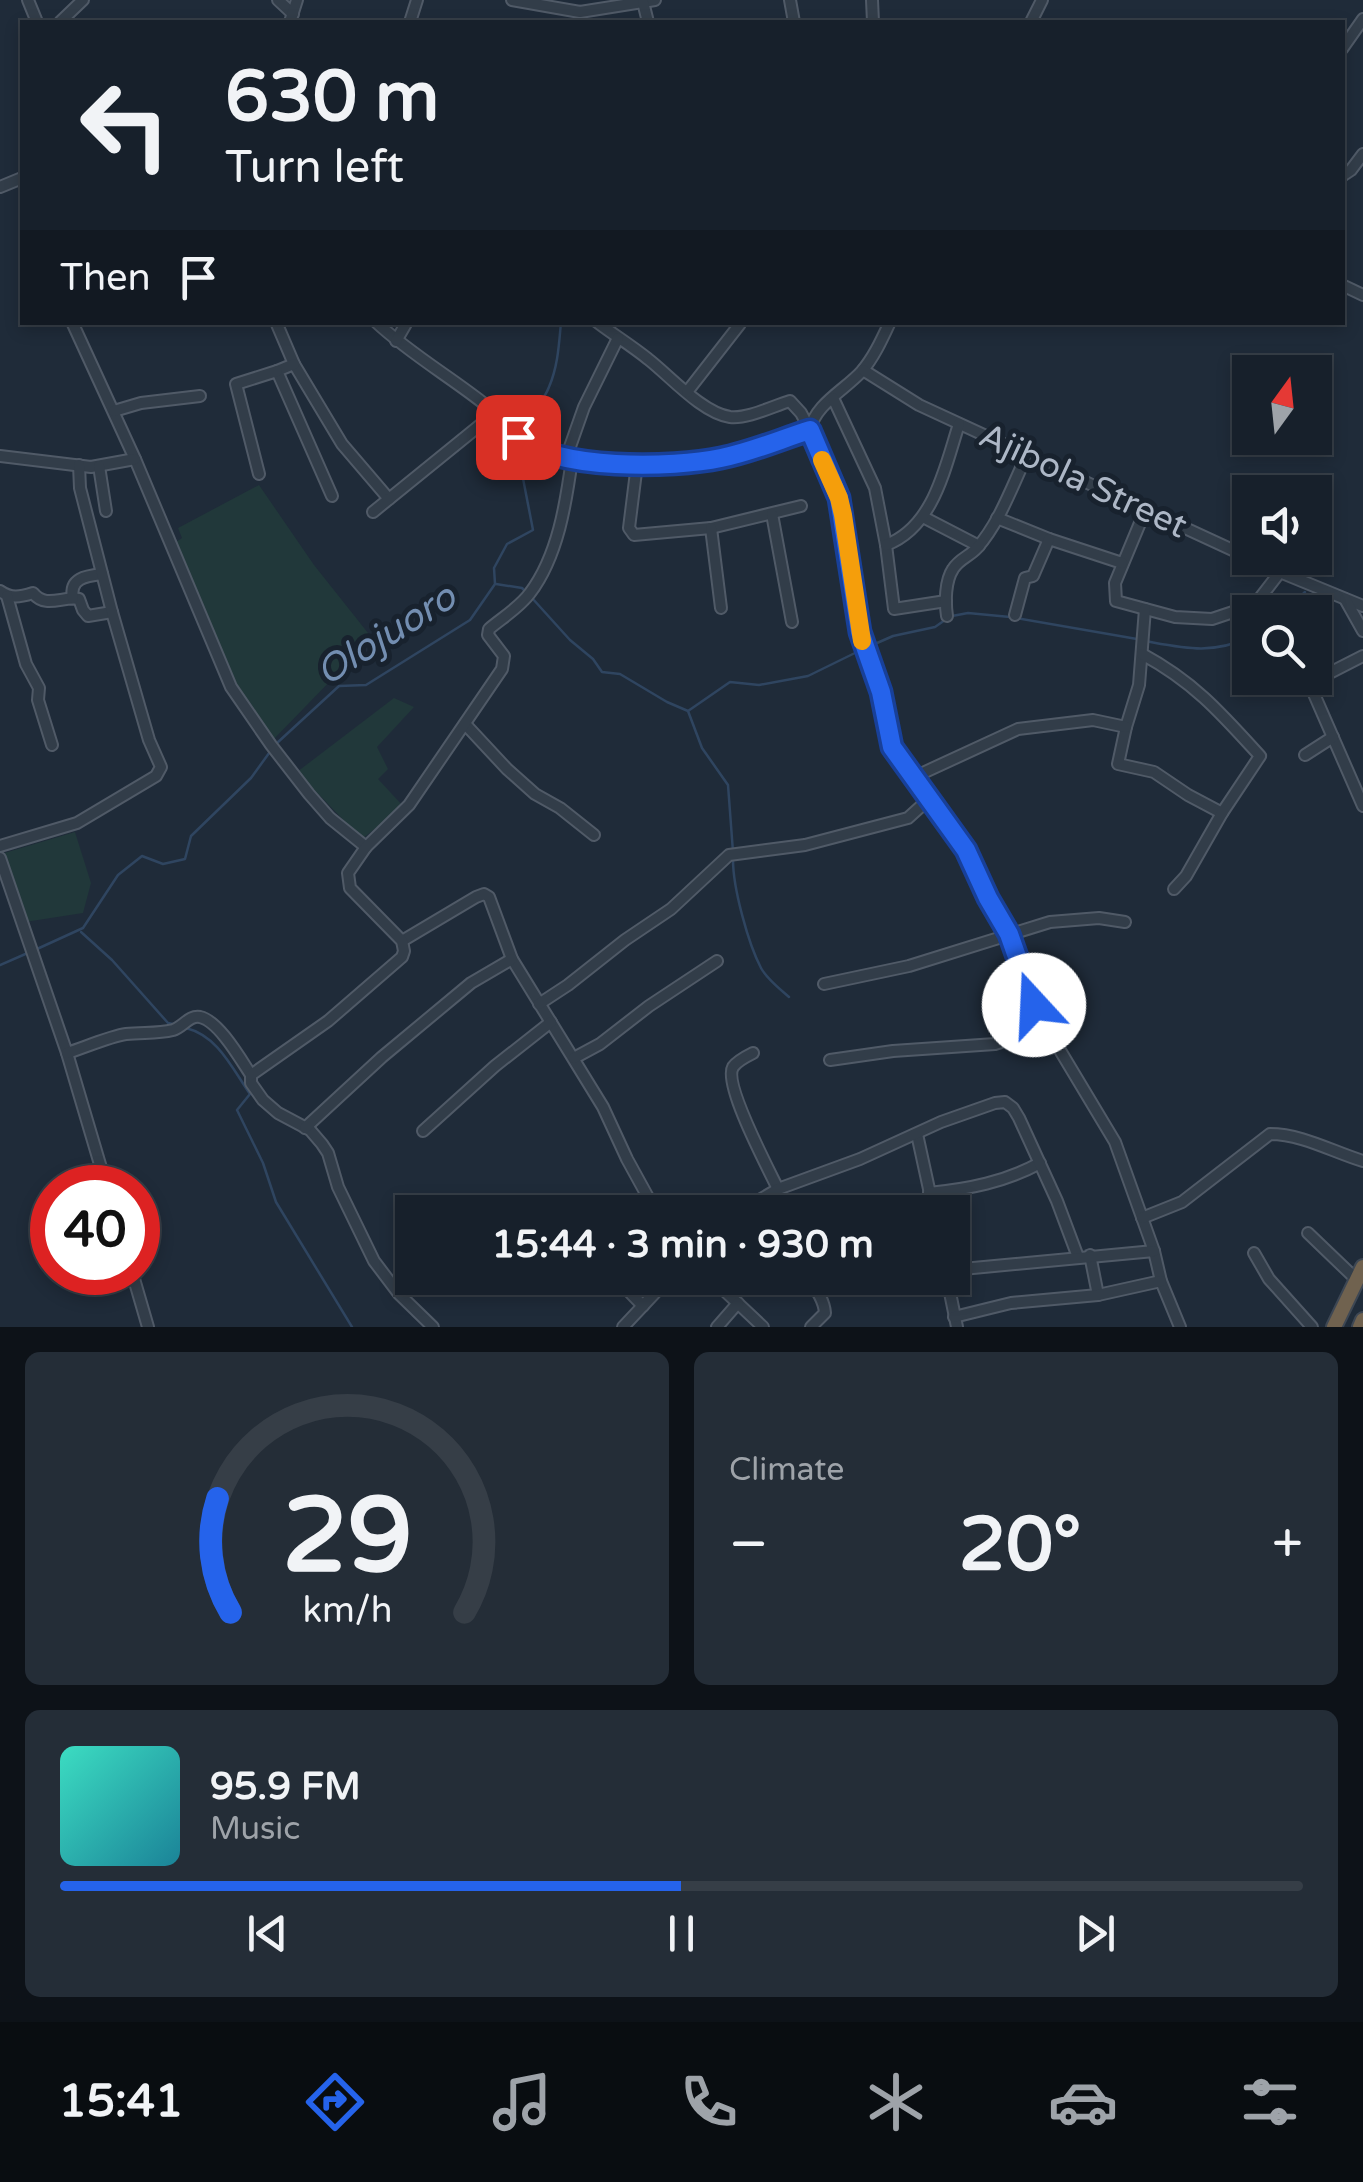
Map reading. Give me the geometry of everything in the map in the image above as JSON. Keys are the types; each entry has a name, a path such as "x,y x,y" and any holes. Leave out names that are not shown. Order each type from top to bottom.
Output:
{"highway":[{"path":"1334,1327 1360,1274"}],"street":[{"path":"65,20 83,0"},
{"path":"278,0 291,18"},
{"path":"291,18 297,0"},
{"path":"512,0 580,12 649,1"},
{"path":"1345,45 1363,19"},
{"path":"1345,173 1363,154"},
{"path":"73,325 136,459 220,664 242,704 330,818 366,846"},
{"path":"277,325 294,364 342,444 389,499"},
{"path":"379,325 494,413 528,446 569,458 636,464 722,458 810,430"},
{"path":"396,341 405,325"},
{"path":"601,325 702,404 728,417 790,401 802,413 839,498 865,648 881,692 892,747 960,840 1009,934 1034,1005 1115,1142 1180,1327"},
{"path":"687,392 739,325"},
{"path":"810,430 815,415 862,370 889,325"},
{"path":"433,1327 384,1276 315,1134 278,1113 250,1082 252,1075 328,1021 402,957 402,942 350,888 348,873 366,846 410,804 505,661 488,629 528,596 542,576 566,500 569,458 584,407 618,338"},
{"path":"259,474 236,384 294,364"},
{"name":"Ajibola Street","path":"862,370 919,406 1232,550"},
{"path":"277,371 332,496"},
{"path":"114,411 141,403 200,396"},
{"path":"832,398 872,480 886,544 894,609 946,602"},
{"path":"372,512 494,413"},
{"path":"886,544 906,535 923,517 940,483 959,424"},
{"path":"948,616 951,572 978,546 997,518 1026,455"},
{"path":"0,456 99,466 136,459"},
{"path":"636,464 630,532 640,536 711,528 801,506"},
{"path":"0,846 77,823 156,776 160,767 112,612 80,488 79,465"},
{"path":"99,466 106,511"},
{"path":"1144,511 1116,583 1116,602 1174,617 1212,619 1252,604 1278,575"},
{"path":"772,514 792,622"},
{"path":"923,517 978,546"},
{"path":"997,518 1122,564"},
{"path":"711,528 720,608"},
{"path":"1015,615 1025,578 1034,576 1049,539"},
{"path":"73,598 74,582 102,574"},
{"name":"Ajibola Street","path":"1287,575 1363,606"},
{"path":"52,746 38,700 39,688 26,664 4,594 18,597 32,593 49,602 79,599 88,616 112,612"},
{"path":"1345,599 1363,632"},
{"path":"1145,609 1140,685 1118,764 1154,772 1222,813"},
{"path":"1143,644 1210,701 1260,756 1174,890"},
{"path":"1332,670 1363,656"},
{"path":"1314,695 1363,806"},
{"path":"912,778 1018,729 1093,720 1126,728"},
{"path":"466,725 535,794 594,834"},
{"path":"1305,756 1332,737"},
{"path":"539,1004 671,910 733,855 806,845 908,818 928,798"},
{"path":"0,858 101,1165"},
{"path":"402,942 484,894 488,897 512,959 603,1106 647,1195"},
{"path":"824,984 909,966 1050,922 1099,918 1124,922"},
{"path":"305,1128 470,982 512,959"},
{"path":"574,1058 718,961"},
{"path":"66,1053 124,1034 149,1034 180,1027 193,1017 202,1018 210,1022 252,1075"},
{"path":"423,1131 495,1066 552,1022"},
{"path":"830,1060 996,1044 1046,1028"},
{"path":"753,1053 733,1067 731,1075 756,1145 778,1188"},
{"path":"768,1195 942,1122 1006,1102 1019,1118 1084,1256 1098,1295"},
{"path":"917,1134 930,1195"},
{"path":"1142,1218 1182,1202 1270,1134 1316,1143 1363,1162"},
{"path":"929,1192 984,1186 1040,1163"},
{"path":"1308,1233 1360,1274"},
{"path":"970,1268 1154,1251"},
{"path":"1254,1252 1269,1278 1312,1327"},
{"path":"950,1295 956,1322 1011,1304 1098,1295 1161,1281"},
{"path":"139,1295 148,1327"},
{"path":"632,1295 642,1306"},
{"path":"623,1327 653,1295"},
{"path":"729,1295 764,1327"},
{"path":"812,1327 825,1313 819,1295"},
{"path":"717,1327 738,1304"}],"green space":[{"path":"259,485 314,565 372,638 272,741 236,683 176,542 182,538 178,528"},
{"path":"394,698 414,707 377,747 388,769 378,779 403,806 362,839 297,772"},
{"path":"75,832 91,883 83,913 25,922 1,854"}],"waterway":[{"name":"Olojuoro","path":"523,437 527,422 552,379 561,325"},
{"name":"Olojuoro","path":"277,743 339,686 366,685 470,620 495,584 494,568 507,544 533,530 520,463 522,450"},
{"path":"496,584 526,592"},
{"path":"1302,595 1305,592"},
{"path":"532,598 602,672 620,674 688,711 730,682 759,685 808,676 861,650"},
{"path":"952,616 968,613 1010,617 1137,639"},
{"path":"868,647 893,636 935,627 945,620"},
{"path":"1145,641 1185,648 1232,644"},
{"path":"688,711 702,748 728,785 733,852"},
{"name":"Olojuoro","path":"37,949 83,928 118,875 142,856 163,864 185,859 191,836 251,778 272,749"},
{"path":"733,860 738,900 756,957 767,976 789,997"},
{"path":"81,932 173,1024"},
{"name":"Olojuoro","path":"0,965 30,952"},
{"path":"186,1028 216,1046 250,1094 237,1110 263,1163 276,1202 352,1327"}],"slow traffic":[{"path":"822,460 843,515 862,641"}],"route":[{"path":"518,437 535,450 572,459 636,464 722,458 810,430 839,498 860,632 881,692 888,737 895,754 966,850 1009,934 1034,1005"}]}
